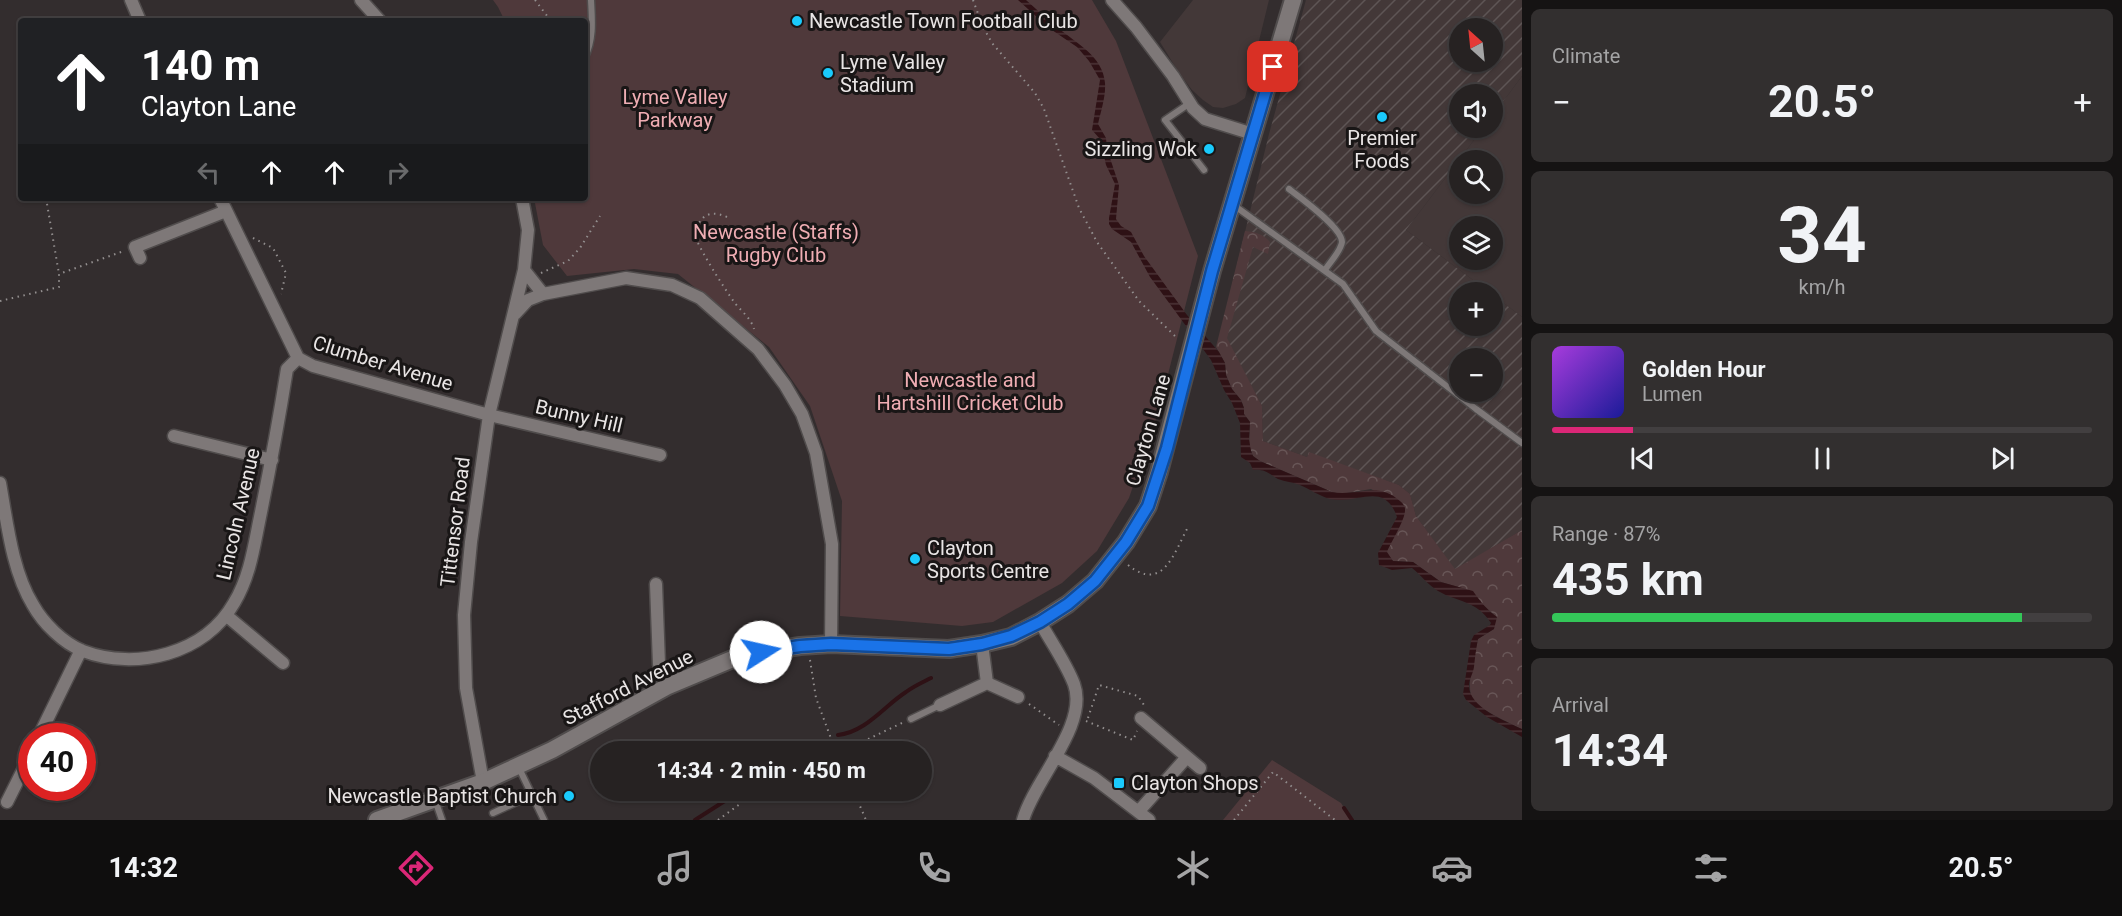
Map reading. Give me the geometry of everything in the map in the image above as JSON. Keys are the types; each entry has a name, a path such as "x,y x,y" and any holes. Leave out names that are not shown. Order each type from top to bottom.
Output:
{"street":[{"path":"131,0 139,18"},
{"path":"361,0 377,18"},
{"path":"1112,0 1136,27 1190,103 1205,118 1253,134"},
{"name":"Clayton Lane","path":"1040,622 1068,604 1095,581 1116,555 1148,506 1167,448 1192,347 1232,204 1293,0"},
{"name":"Clumber Avenue","path":"221,201 298,358 313,366 489,415"},
{"name":"Tittensor Road","path":"483,782 466,688 464,615 471,542 489,415 514,315 527,274 528,230 523,201"},
{"path":"138,252 226,211"},
{"path":"527,274 543,294"},
{"path":"514,315 528,300 543,294 626,278 672,285 700,298 758,349 785,385 802,414 816,453 832,544 831,644"},
{"name":"Lincoln Avenue","path":"0,483 12,549 33,605 57,634 81,650 104,656 148,659 191,645 226,616 236,601 250,567 287,369 298,358"},
{"name":"Bunny Hill","path":"489,415 660,455"},
{"path":"174,436 272,459"},
{"path":"656,584 659,664 668,686"},
{"path":"226,616 284,663"},
{"path":"1023,820 1069,731 1081,719 1074,684 1040,622"},
{"name":"Stafford Avenue","path":"377,820 483,782 570,740 668,686 741,655 831,644 949,649 982,644 1011,636 1040,622"},
{"path":"982,644 987,683"},
{"path":"45,723 81,650"},
{"path":"940,705 987,683 1018,697"},
{"path":"1141,718 1200,768"},
{"path":"1055,756 1094,778 1149,820"},
{"path":"1139,811 1187,757"},
{"path":"7,802 18,780"}],"lane":[{"path":"588,50 593,29 591,0"},
{"path":"1190,103 1165,120 1204,170"},
{"path":"1289,189 1339,232 1342,239 1341,245 1325,270"},
{"path":"1232,204 1343,284 1376,331 1522,443"},
{"path":"911,719 940,705"},
{"path":"518,766 544,820"},
{"path":"493,813 532,795"},
{"path":"435,800 442,820"}],"path":[{"path":"535,0 549,18"},
{"path":"973,0 992,43 1035,93 1044,109 1079,208 1097,242 1139,301 1192,347"},
{"path":"0,301 59,287 59,274 47,201"},
{"path":"727,217 713,213 707,215 701,219 694,235 718,279 753,323 758,349"},
{"path":"527,274 568,261 580,248 600,216"},
{"path":"236,232 273,248 282,264 286,273 277,315"},
{"path":"59,274 138,252"},
{"path":"1116,555 1139,572 1157,575 1166,568 1188,527"},
{"path":"808,645 816,698 832,741"},
{"path":"1099,685 1138,696 1144,705 1141,718 1133,740 1081,719 1099,685"},
{"path":"1018,697 1069,731"},
{"path":"864,741 911,719"},
{"path":"1234,820 1274,772 1335,820"},
{"path":"718,820 744,801"},
{"path":"858,801 866,820"}],"shaded area":[{"path":"1018,0 1026,0 1088,51 1099,65 1105,88 1098,124 1106,138 1107,149 1119,185 1116,219 1121,226 1131,232 1144,256 1187,315 1219,352 1225,363 1226,375 1232,389 1241,400 1244,414 1250,422 1249,439 1253,456 1332,492 1383,491 1402,503 1405,513 1387,552 1393,561 1413,562 1441,582 1473,591 1497,617 1494,629 1478,639 1469,686 1471,694 1481,707 1522,729 1522,737 1487,717 1466,700 1463,694 1471,641 1474,635 1491,623 1473,606 1438,591 1412,568 1392,570 1379,565 1378,553 1397,517 1392,506 1385,499 1369,496 1340,500 1326,498 1264,471 1253,470 1250,463 1241,457 1240,423 1211,360 1150,277 1131,242 1112,229 1109,224 1115,184 1106,165 1100,139 1092,130 1100,80 1089,61 1077,47 1049,28"},
{"path":"1193,0 1269,0 1245,98 1236,104 1223,108 1213,107 1203,100 1179,73 1160,42"},
{"path":"1306,0 1522,0 1522,76 1503,102 1503,84 1449,84 1449,138 1475,138 1466,150 1449,150 1449,173 1406,230 1449,262 1449,270 1460,270 1476,282 1449,282 1449,336 1503,336 1503,303 1522,317 1522,530 1455,570 1416,516 1410,494 1399,485 1309,453 1307,457 1263,441 1262,406 1221,330 1269,134"},
{"path":"1522,76 1522,317 1503,303 1503,282 1476,282 1460,270 1503,270 1503,216 1449,216 1449,262 1406,230 1449,173 1449,204 1503,204 1503,150 1466,150 1475,138 1503,138 1503,102"}],"green space":[{"path":"493,0 1092,0 1116,41 1198,256 1159,410 1129,498 1097,551 1062,583 993,622 962,626 840,616 842,501 810,406 769,347 678,274 634,269 567,276 543,245 535,201 588,201 588,18 504,18"},
{"path":"1245,231 1259,234 1270,242 1268,254 1253,247 1227,338 1262,406 1263,441 1307,457 1309,452 1399,485 1410,494 1416,516 1455,569 1522,530 1522,729 1476,704 1471,694 1471,670 1478,639 1494,629 1495,616 1465,589 1441,582 1413,562 1393,561 1386,552 1405,509 1371,489 1341,494 1332,492 1253,456 1249,445 1250,422 1244,414 1241,400 1232,389 1226,375 1225,363 1216,347"},
{"path":"1272,760 1341,803 1352,820 1223,820"}],"waterway":[{"path":"838,735 866,724 909,690 931,678"},
{"path":"695,820 725,801"},
{"path":"1344,808 1352,820"}],"place":[{"name":"Newcastle Town Football Club","path":"797,21"},
{"name":"Lyme Valley Stadium","path":"828,73"},
{"name":"Premier Foods","path":"1382,117"},
{"name":"Sizzling Wok","path":"1209,149"},
{"name":"Clayton Sports Centre","path":"915,559"},
{"name":"Clayton Shops","path":"1119,783"},
{"name":"Newcastle Baptist Church","path":"569,796"}],"route":[{"path":"761,652 831,644 949,649 982,644 1011,636 1040,622 1068,604 1095,581 1126,542 1148,506 1167,448 1212,271 1273,67"}],"park label":[{"name":"Lyme Valley Parkway","path":"675,108"},
{"name":"Newcastle (Staffs) Rugby Club","path":"776,244"},
{"name":"Newcastle and Hartshill Cricket Club","path":"970,392"}]}
